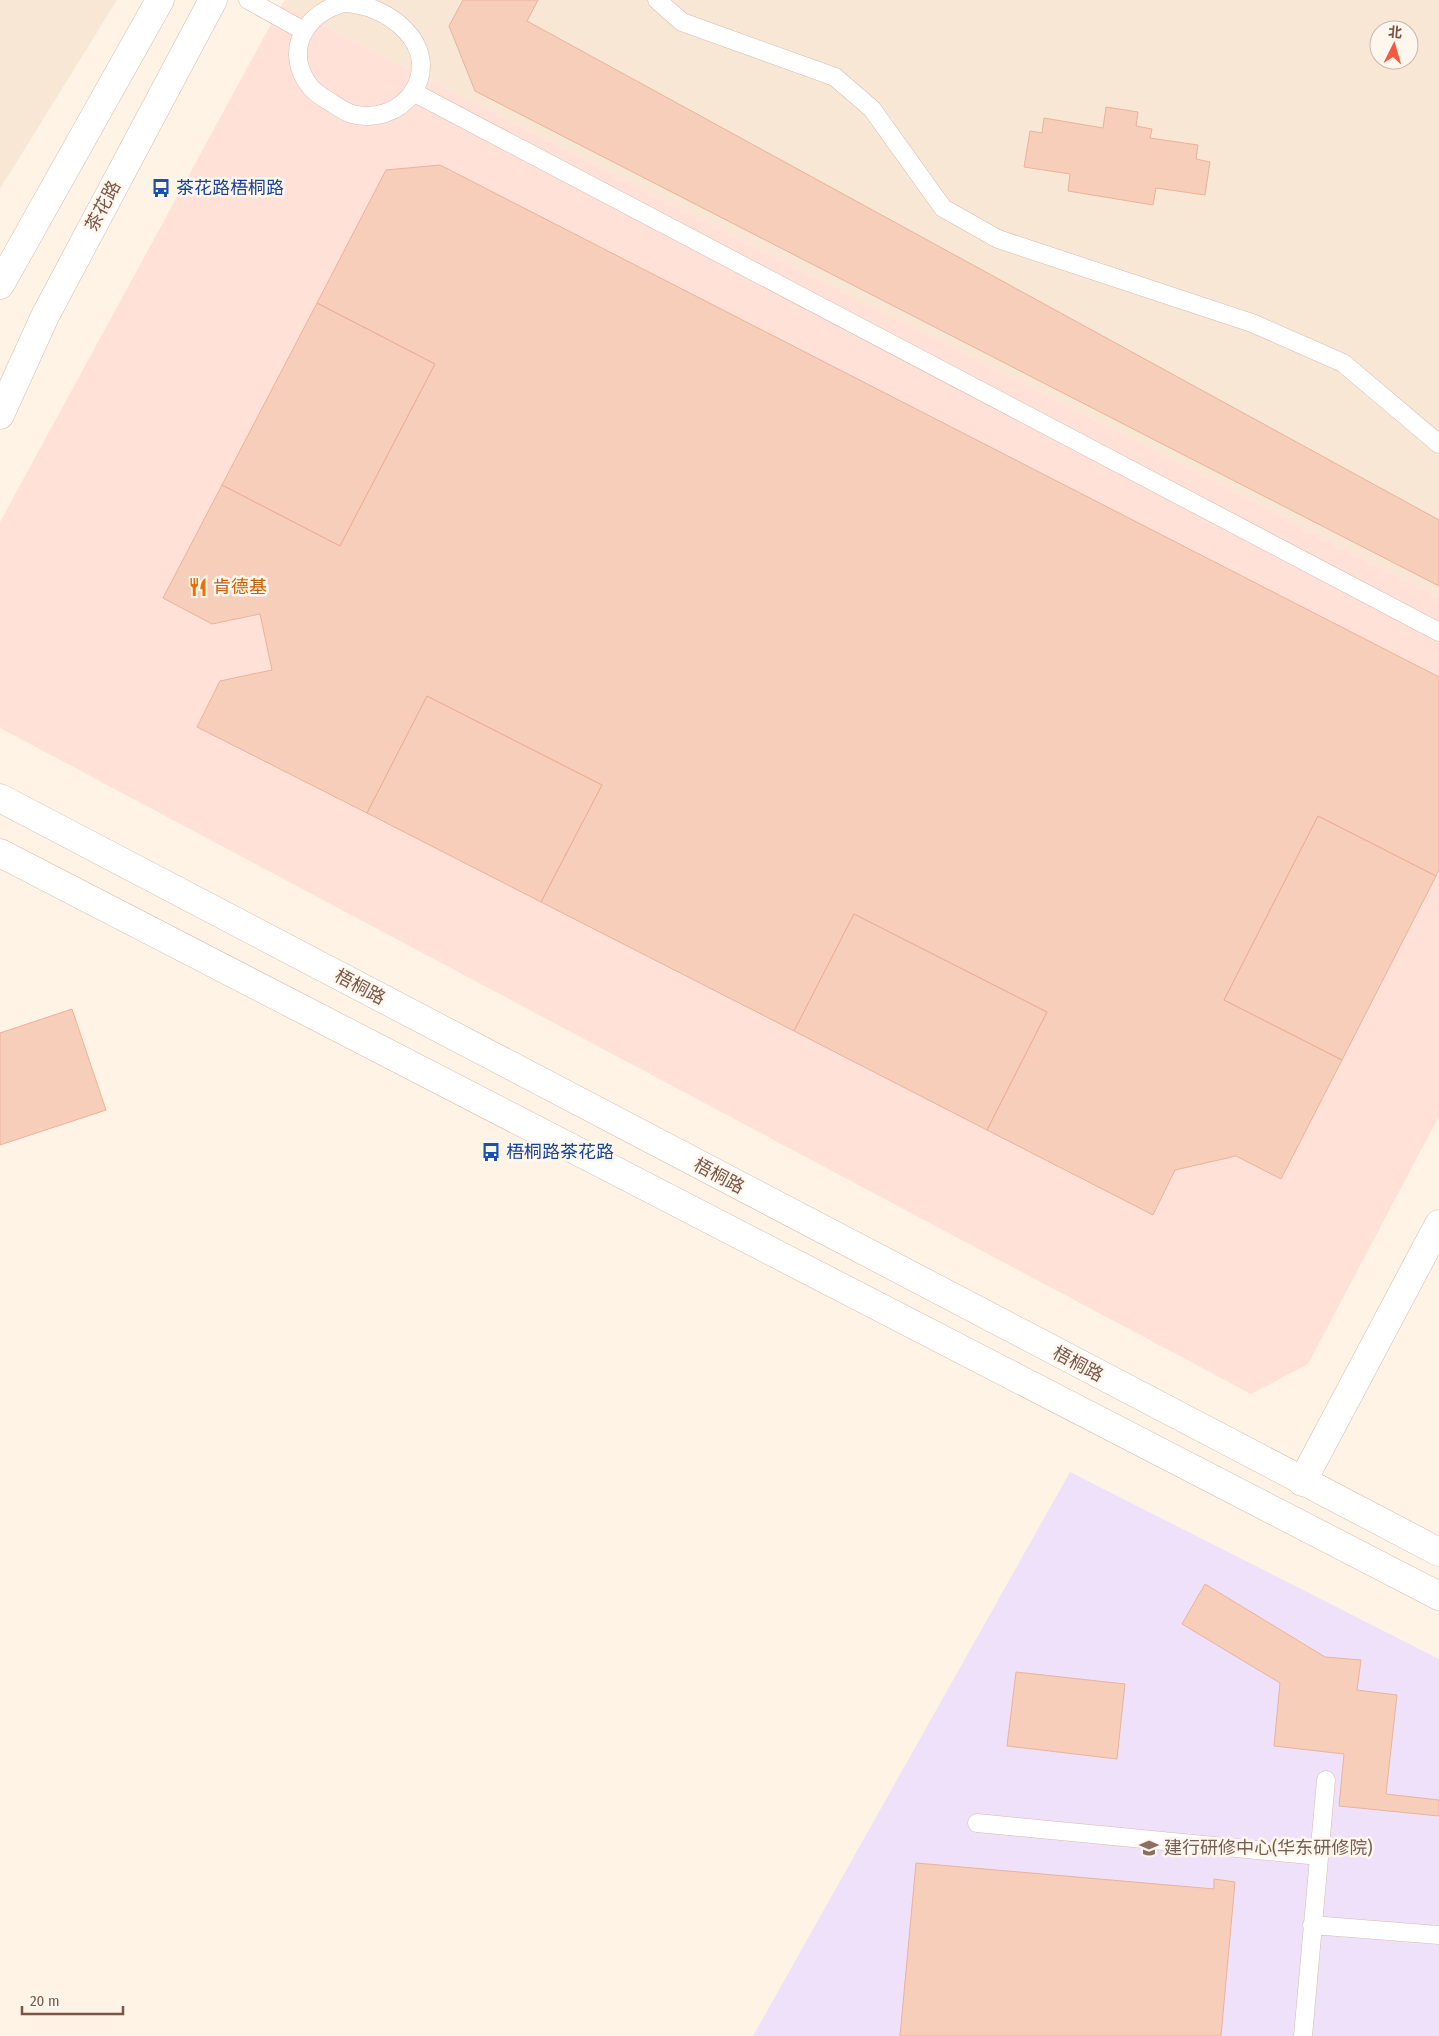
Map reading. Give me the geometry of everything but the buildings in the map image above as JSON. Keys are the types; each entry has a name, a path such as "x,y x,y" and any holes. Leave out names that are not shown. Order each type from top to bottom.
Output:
{"street":[{"path":"0,285 160,0"},
{"name":"茶花路","path":"0,414 45,316 213,0"},
{"name":"梧桐路","path":"0,798 1302,1482 1439,1552"},
{"path":"0,853 1439,1596"},
{"path":"1302,1482 1439,1224"}],"lane":[{"path":"248,0 304,31"},
{"path":"657,0 682,22 835,77 872,109 943,208 990,235 1252,323 1343,363 1439,444"},
{"path":"343,3 360,3 393,19 406,29 415,44 420,60 419,76 412,92 401,105 386,113 368,116 351,114 318,95 306,82 299,56 299,48 304,31 314,18 327,7 343,3"},
{"path":"412,92 1439,632"},
{"path":"1303,2036 1326,1780"},
{"path":"977,1823 1319,1856"},
{"path":"1312,1925 1439,1935"}],"shaded area":[{"path":"0,0 117,0 0,189"},
{"path":"285,0 1439,0 1439,596 282,4"},
{"path":"282,4 1439,596 1439,1116 1308,1364 1251,1394 0,728 0,522"},
{"name":"建行研修中心(华东研修院)","path":"1070,1472 1439,1659 1439,2036 753,2036"}],"place":[{"name":"茶花路梧桐路","path":"161,188"},
{"name":"肯德基","path":"198,587"},
{"name":"梧桐路茶花路","path":"491,1152"},
{"name":"建行研修中心(华东研修院)","path":"1149,1848"}]}
